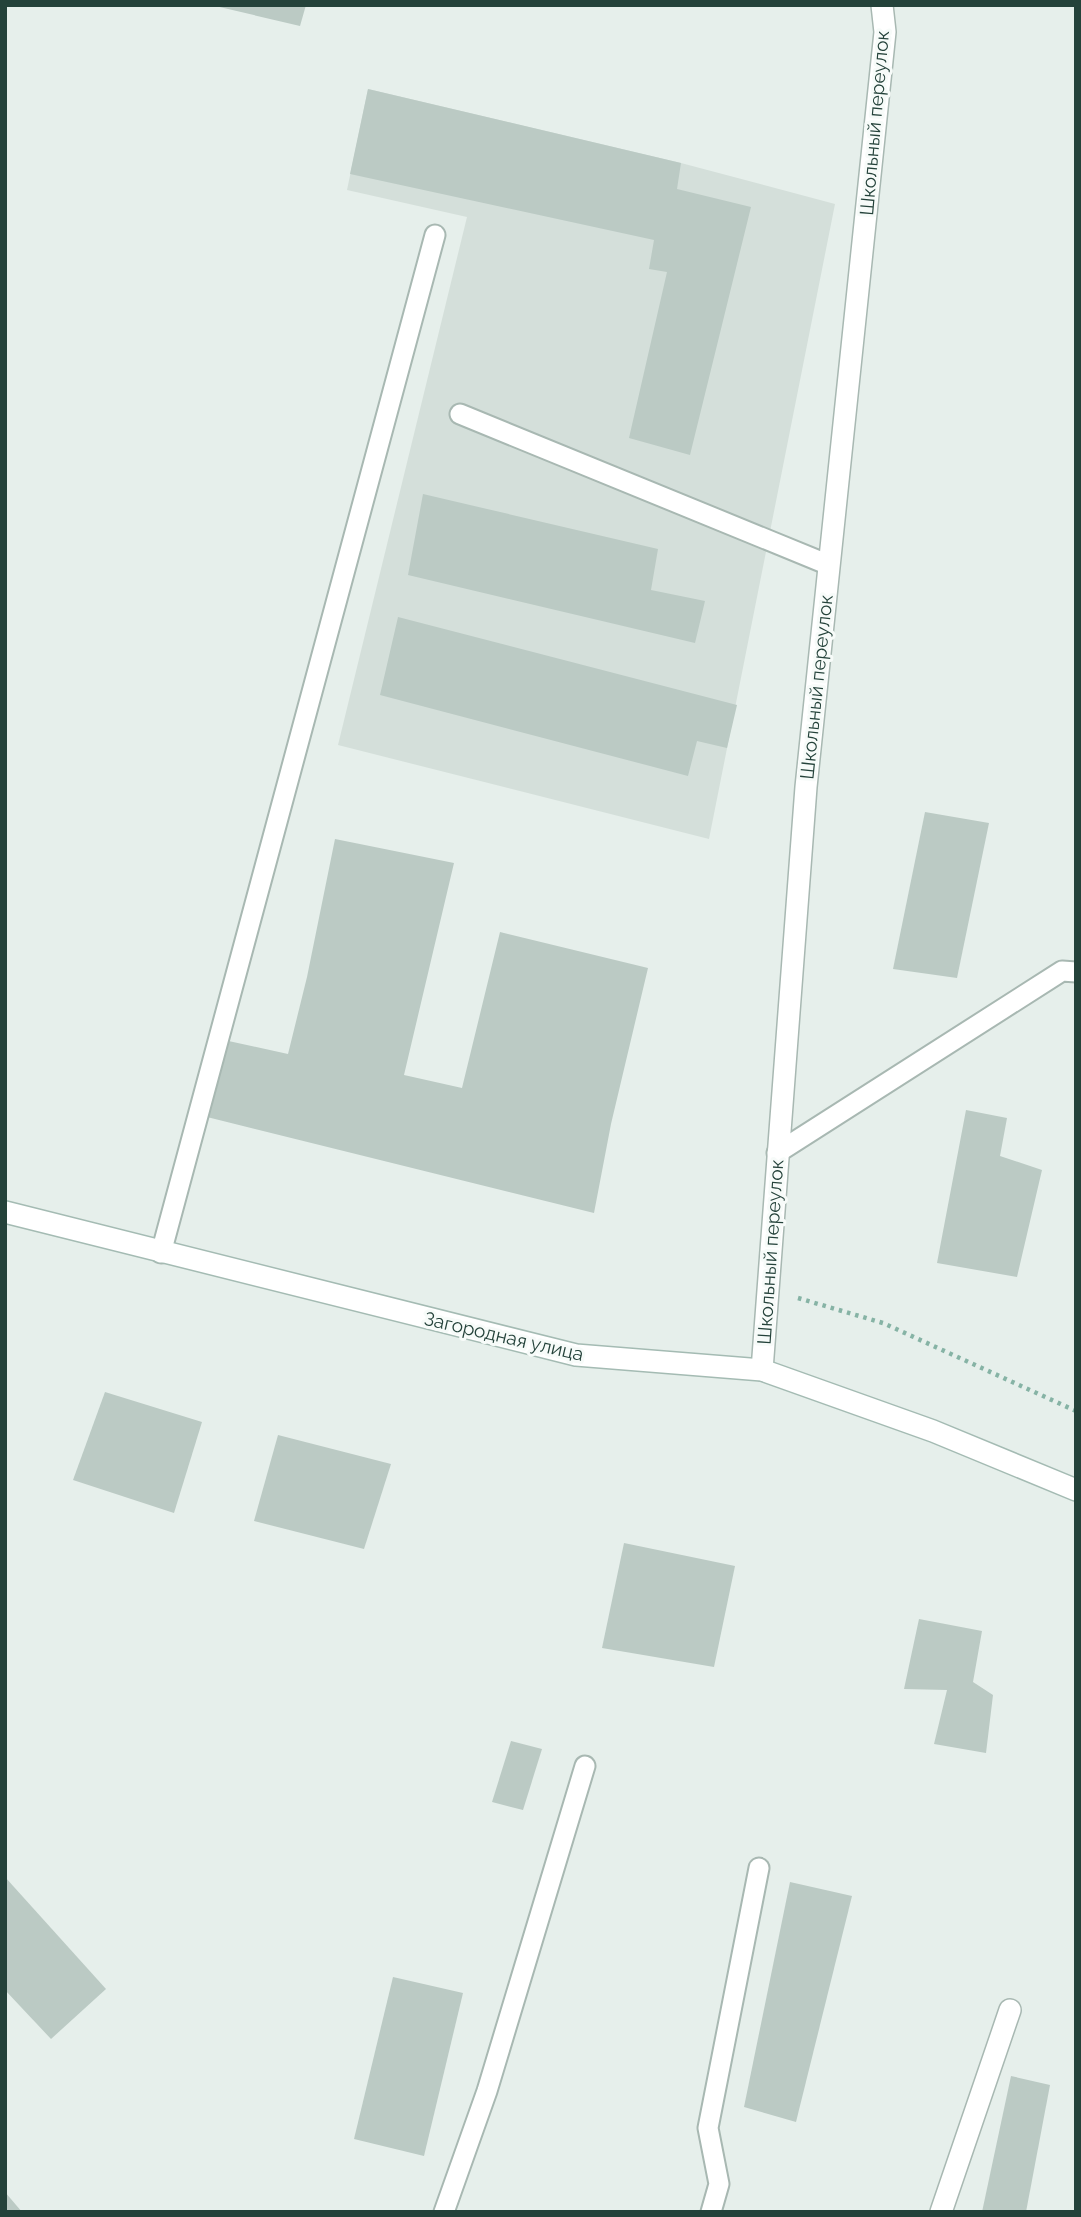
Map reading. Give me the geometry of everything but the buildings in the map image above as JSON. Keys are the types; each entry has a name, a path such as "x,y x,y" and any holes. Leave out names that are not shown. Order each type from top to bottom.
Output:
{"street":[{"name":"Школьный переулок","path":"762,1370 806,787 885,32 883,5"},
{"name":"Загородная улица","path":"5,1212 576,1355 762,1370 933,1431 1076,1490"},
{"path":"941,2212 1010,2010"}],"lane":[{"path":"161,1253 435,235"},
{"path":"460,414 829,565"},
{"path":"777,1153 1062,971 1076,972"},
{"path":"444,2212 488,2091 585,1766"},
{"path":"711,2212 719,2184 708,2128 759,1868"}],"path":[{"path":"767,1289 883,1323 1076,1411"}],"shaded area":[{"path":"368,89 681,163 835,204 709,839 338,745 467,217 347,190"}]}
